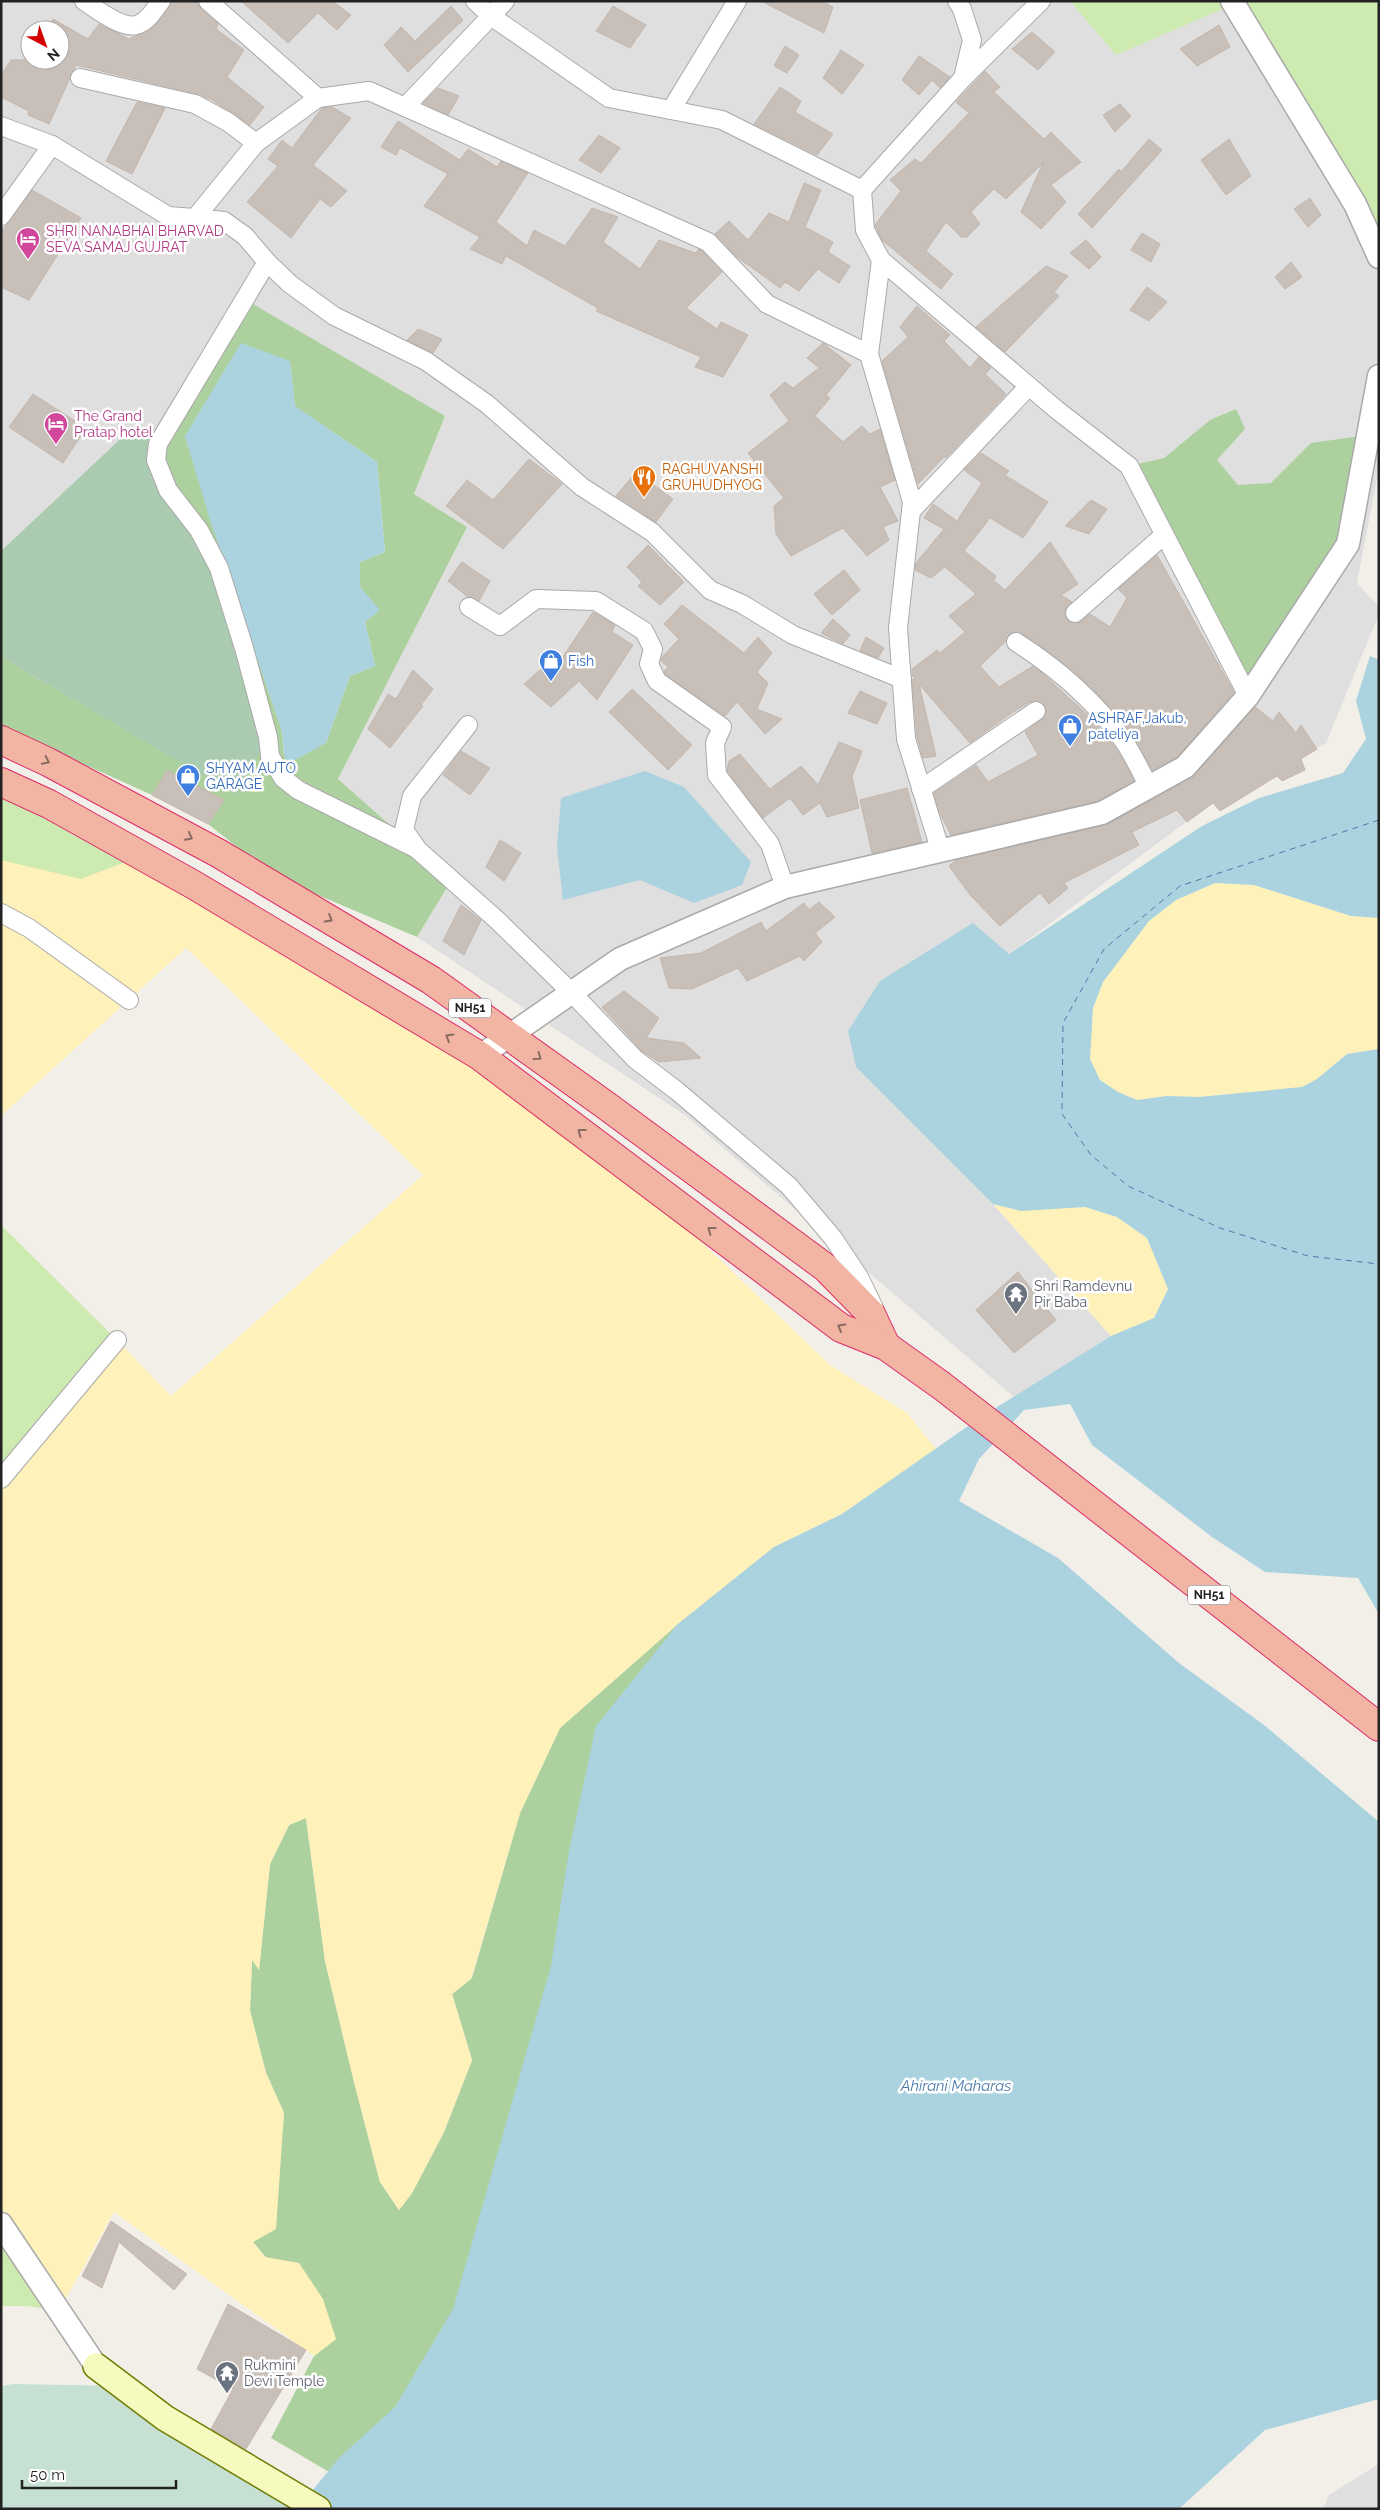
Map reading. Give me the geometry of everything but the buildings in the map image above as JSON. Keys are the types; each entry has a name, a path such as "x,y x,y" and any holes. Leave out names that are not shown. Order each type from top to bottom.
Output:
{"highway":[{"name":"NH51","path":"1,740 48,762 218,853 431,980 826,1268 871,1314 886,1346"},
{"name":"NH51","path":"1,782 49,804 194,885 480,1056 841,1328 886,1346 942,1386 1379,1727"}],"main road":[{"path":"96,2366 164,2418 318,2509"}],"street":[{"path":"84,1 106,16 128,26 137,25 146,20 161,1"},
{"path":"208,1 318,98"},
{"path":"475,1 491,16 609,98 722,120 862,190"},
{"path":"405,107 504,1"},
{"path":"671,110 737,1"},
{"path":"957,1 962,9 972,40 963,78"},
{"path":"1041,1 963,78 862,190 865,230 881,260 1029,386 1129,466 1248,696"},
{"path":"1232,1 1355,204 1379,257"},
{"path":"80,78 195,104 228,122 256,143"},
{"path":"195,218 256,143 318,98 369,90 708,242 767,304 869,354"},
{"path":"1,126 52,144 168,216 224,221 245,236 267,262 290,284 334,316 426,361 487,404 582,487 652,532 710,590 742,604 793,634 902,679"},
{"path":"1,216 52,144"},
{"path":"881,260 869,354 912,502 898,628 906,739 940,850"},
{"path":"267,262 158,444 156,460 168,490 199,530 219,568 244,648 268,738 270,756 283,778 298,790 418,850"},
{"path":"480,1056 620,959 785,887 1102,813 1186,767 1248,696 1348,544 1379,376"},
{"path":"911,510 1029,386"},
{"path":"1075,612 1164,535"},
{"path":"469,608 500,626 536,599 596,601 644,631 653,649 649,664 657,681 722,727 715,743 716,775 770,844 785,887"},
{"path":"1016,642 1049,662 1091,702 1124,741 1149,787"},
{"path":"921,789 1036,711"},
{"path":"468,725 412,796 404,830 418,850 497,920 572,993 635,1059 677,1091 789,1186 833,1238 859,1277 877,1314 886,1346"},
{"path":"1,913 29,928 129,1000"},
{"path":"1,1479 117,1340"},
{"path":"1,2224 96,2366"}],"shaded area":[{"path":"1,1 1070,1 1116,55 1232,1 1379,211 1379,468 1357,583 1379,607 1379,614 1326,743 1209,805 1009,954 973,924 880,981 856,1067 993,1204 1111,1336 1014,1397 686,1116 417,937 448,886 338,779 467,527 414,494 445,417 158,444 133,427 1,551"},
{"path":"1379,2464 1379,2509 1323,2509 1329,2495"}],"green space":[{"path":"1070,1 1379,1 1379,257 1234,4 1116,55"},
{"path":"244,299 445,416 414,494 467,527 338,779 418,850 448,886 417,937 275,877 208,824 224,800 167,770 152,795 1,727 1,657 236,794 242,643 254,648 282,731 284,755 326,743 350,676 375,666 365,622 379,610 360,587 360,562 385,552 377,462 295,406 290,361 185,436 224,560 156,460"},
{"path":"1236,409 1245,429 1217,460 1238,485 1271,483 1311,443 1368,435 1348,544 1248,696 1129,466 1164,458 1210,420"},
{"path":"133,427 158,444 168,495 209,567 268,737 236,795 1,657 1,551"},
{"path":"1,782 142,856 81,879 1,865"},
{"path":"1,1225 117,1340 1,1479"},
{"path":"774,1547 377,2500 271,2438 314,2356 336,2339 253,2242 279,2167 284,2113 266,2073 250,2011 252,1959 259,1969 270,1864 289,1825 306,1818 325,1961 380,2182 399,2210 412,2193 444,2132 472,2060 452,1994 472,1978 520,1813 560,1728 678,1624"},
{"path":"1,2224 59,2311 27,2306 1,2306"},
{"path":"13,2384 122,2386 299,2509 1,2509 1,2386"}],"sand":[{"path":"142,856 480,1056 644,1187 830,1365 907,1413 936,1449 842,1514 774,1547 678,1624 560,1728 520,1813 471,1979 452,1994 472,2060 444,2132 412,2193 399,2210 380,2182 325,1961 306,1818 289,1825 270,1864 259,1970 252,1960 250,2011 266,2073 284,2113 276,2229 253,2242 265,2257 299,2263 323,2299 336,2339 314,2356 114,2212 59,2311 1,2221 1,1479 117,1340 171,1396 423,1175 186,948 1,1116 1,860 81,879"},
{"path":"1216,883 1254,885 1351,916 1379,918 1379,1049 1347,1054 1317,1079 1302,1087 1275,1090 1199,1097 1167,1096 1137,1100 1118,1092 1100,1080 1090,1059 1090,1038 1093,1008 1103,982 1149,921 1176,900"},
{"path":"993,1204 1016,1210 1085,1207 1117,1217 1147,1238 1168,1289 1154,1318 1111,1336"}],"water":[{"path":"241,343 290,361 295,406 377,462 385,552 360,562 360,587 380,610 365,622 375,666 350,676 326,743 288,764 284,755 282,731 211,523 185,436"},
{"name":"Ahirani Maharas","path":"1370,656 1379,660 1379,918 1351,916 1254,885 1215,883 1176,900 1149,921 1103,982 1093,1008 1090,1059 1100,1080 1118,1092 1137,1100 1167,1096 1199,1097 1302,1087 1317,1079 1347,1054 1379,1049 1379,1614 1358,1578 1265,1572 1212,1537 1092,1445 1070,1404 1024,1410 979,1459 959,1501 1058,1558 1179,1663 1264,1725 1379,1822 1379,2399 1265,2430 1179,2509 297,2509 340,2457 395,2407 453,2309 551,1966 569,1851 596,1726 678,1624 774,1547 842,1514 981,1417 1111,1336 1154,1318 1168,1289 1147,1238 1117,1217 1085,1207 1021,1211 993,1204 856,1067 848,1031 880,981 973,923 1009,954 1202,826 1259,798 1343,773 1366,739 1356,701"},
{"path":"645,771 684,787 751,862 742,885 694,903 640,880 563,900 557,847 561,798"}],"ferry route":[{"path":"1379,820 1180,886 1104,949 1063,1023 1062,1114 1091,1155 1128,1186 1220,1228 1308,1256 1379,1264"}],"place":[{"name":"SHRI NANABHAI BHARVAD SEVA SAMAJ GUJRAT","path":"28,260"},
{"name":"The Grand Pratap hotel","path":"56,445"},
{"name":"RAGHUVANSHI GRUHUDHYOG","path":"644,498"},
{"name":"Fish","path":"551,682"},
{"name":"ASHRAF,Jakub, pateliya","path":"1070,747"},
{"name":"SHYAM AUTO GARAGE","path":"188,797"},
{"name":"Shri Ramdevnu Pir Baba","path":"1016,1315"},
{"name":"Rukmini Devi Temple","path":"227,2394"}]}
